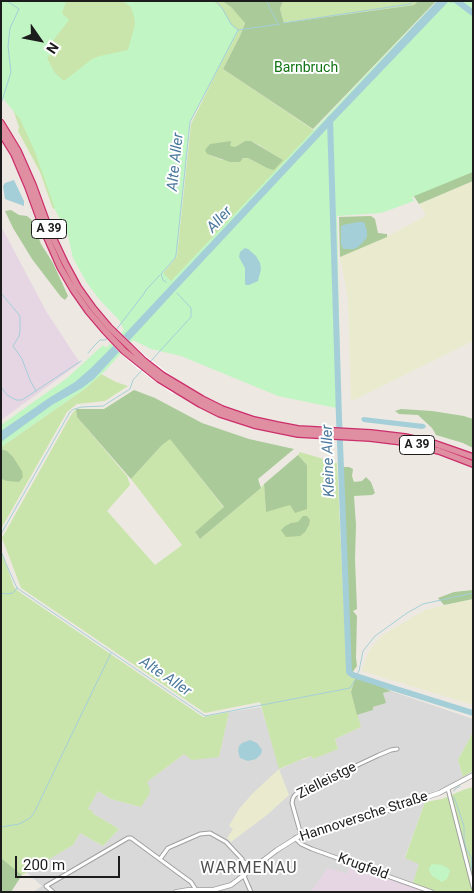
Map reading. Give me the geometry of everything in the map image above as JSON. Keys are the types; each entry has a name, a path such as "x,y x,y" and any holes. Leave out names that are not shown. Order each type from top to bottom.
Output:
{"highway":[{"name":"A 39","path":"1,123 18,151 64,263 107,329"},
{"name":"A 39","path":"1,133 17,162 60,267 88,311 177,388 222,409 277,426 323,433 386,434 436,444 473,457"},
{"name":"A 39","path":"359,435 422,446 473,464"}],"street":[{"name":"Zielleistge","path":"301,835 292,803 292,798 298,792 388,751 397,749"},
{"name":"Hannoversche Straße","path":"176,892 188,890 213,891 231,885 301,835 385,811 448,789 473,775"},
{"path":"448,789 473,887"},
{"path":"160,859 168,848 197,835 207,833 214,835 226,842 244,862 244,876 251,892"},
{"path":"53,892 46,886 128,838 134,840 184,876 196,890"},
{"name":"Krugfeld","path":"295,838 301,844 312,849 432,892"},
{"path":"244,862 256,866"}],"shaded area":[{"path":"1,226 46,311 80,363 1,420"},
{"path":"391,691 473,719 473,732 458,760 463,777 430,793 425,802 405,857 420,864 413,883 352,861 347,874 313,890 315,892 33,892 42,886 26,872 73,845 80,833 103,846 119,829 92,813 88,808 98,791 111,799 141,807 147,782 184,754 219,757 229,712 261,707 280,769 302,759 312,756 313,759 338,748 335,739 361,727 357,715 373,710 373,707 385,703 383,693"},
{"path":"351,865 426,892 315,892 312,890 328,868 347,874"}],"green space":[{"path":"1,1 222,1 231,7 245,22 223,69 315,131 170,284 123,323 177,256 191,124 217,71 68,203 53,209 40,172 18,131 19,127 14,112","holes":["245,141 251,141 282,160 267,168 248,158 222,160 207,154 235,147"]},
{"path":"1,1 66,1 62,13 69,20 52,42 53,52 47,58 55,73 64,81 92,59 128,50 135,24 131,7 123,1 213,1 223,9 233,27 239,30 190,122 177,255 163,273 171,281 437,1 473,1 473,172 412,197 414,201 381,213 337,216 341,409 278,396 181,356 151,349 133,340 106,370 86,388 1,447 1,425 66,379 103,345 106,348 124,330 119,320 87,283 73,258 67,232 56,212 35,152 20,119 1,96"},
{"name":"Barnbruch","path":"222,1 283,1 280,9 284,23 414,5 418,1 436,1 313,129 223,69 245,23 231,7"},
{"path":"283,1 418,1 414,5 284,23 280,9"},
{"path":"231,141 230,146 235,147 245,141 251,141 283,160 274,170 248,158 243,158 240,162 230,162 207,154 205,150 210,144"},
{"path":"473,171 473,181 419,204 413,195"},
{"path":"473,181 473,341 351,400 348,297 340,257 386,237 422,218 426,215 419,204"},
{"path":"11,210 19,215 27,216 34,222 41,244 53,263 68,296 65,300 32,259 13,228 5,211"},
{"path":"371,216 375,219 378,233 387,234 387,237 340,257 339,217"},
{"path":"101,374 128,386 105,401 77,404 67,412 1,529 1,479 7,481 7,451 1,449 1,447 86,388"},
{"path":"134,390 155,398 202,423 249,439 294,449 258,479 261,488 200,539 195,532 224,507 170,439 162,445 131,479 77,417 76,409 104,409"},
{"path":"76,409 77,417 127,476 130,485 107,511 155,565 182,545 131,479 170,438 224,508 195,532 200,539 264,484 266,512 307,465 298,455 300,452 337,463 347,674 356,675 351,692 361,727 335,739 338,749 313,759 312,756 302,759 279,769 260,702 205,713 21,588 2,538"},
{"path":"401,409 432,411 473,419 473,448 436,435 432,428 418,415 399,414 395,411"},
{"path":"1,449 7,451 13,457 22,471 23,477 19,482 1,479"},
{"path":"298,455 307,465 307,509 295,513 290,505 266,512 264,484"},
{"path":"343,467 353,469 352,476 354,482 362,481 366,477 371,482 375,493 372,495 354,496 357,609 353,611 357,616 357,666 351,674"},
{"path":"303,516 307,516 310,520 305,532 300,536 286,537 281,530 291,523 298,522"},
{"path":"1,550 14,587 18,591 203,717 229,712 219,757 192,760 184,754 147,782 150,788 149,795 141,807 111,799 98,791 88,809 119,829 103,846 80,833 73,845 22,875 1,858"},
{"path":"473,590 473,599 444,605 438,598 454,592"},
{"path":"473,599 473,705 362,671 370,650 380,637 425,610"},
{"path":"356,675 391,691 383,693 386,703 357,715 351,692"},
{"path":"473,732 473,771 463,777 458,760"},
{"path":"279,769 289,795 267,815 231,842 227,838 233,829 229,826 239,809"},
{"path":"473,787 473,892 438,892 413,883 419,864 405,858 425,802 442,799"},
{"path":"1,858 22,875 11,892 1,892"},
{"path":"432,864 442,865 449,869 447,879 442,882 432,876 429,868"}],"water":[{"path":"437,1 449,1 336,119 94,379 52,405 1,442 1,431 75,382 123,336"},
{"path":"14,180 24,201 24,206 5,199 3,186 5,183"},
{"path":"364,222 367,237 354,249 343,249 341,244 341,227"},
{"path":"245,248 256,256 261,269 258,281 249,285 245,284 245,268 239,257 240,252"},
{"path":"363,417 424,424 426,426 422,429 363,422 361,419"},
{"path":"250,740 257,743 262,750 256,759 248,761 240,758 238,751 242,743"}],"pier":[{"path":"112,324 147,357 180,382 173,394 138,369 102,334"}],"waterway":[{"path":"2,101 11,72 8,46 10,28 19,9 7,1"},
{"path":"216,1 231,24 238,30"},
{"path":"267,1 278,23"},
{"name":"Alte Aller","path":"283,23 410,4 413,1"},
{"name":"Aller","path":"457,1 473,13"},
{"name":"Alte Aller","path":"450,2 458,2"},
{"name":"Alte Aller","path":"166,282 161,274 176,255 190,122 238,30 280,24"},
{"name":"Kleine Aller","path":"330,119 349,672 353,675 473,713"},
{"path":"116,330 146,290 160,275"},
{"path":"1,293 20,316 19,336 13,346 22,359 36,391"},
{"name":"Alte Aller","path":"150,362 191,317 191,308 177,293"},
{"path":"88,353 100,340 108,338"},
{"path":"1,387 7,395 16,400 22,400 81,361"},
{"name":"Alte Aller","path":"1,534 70,412 82,407 103,406 130,389 133,380 143,369"},
{"name":"Alte Aller","path":"1,551 17,588 205,716 350,688 355,680"},
{"path":"1,593 13,593 17,588"},
{"path":"356,676 359,671 363,651 375,636 407,613 423,604 473,593"},
{"path":"1,827 19,824 31,817 35,811 111,653"},
{"path":"454,791 460,786"},
{"path":"454,797 464,826 466,848 472,859 473,876"}],"district":[{"name":"WARMENAU","path":"249,869"}]}
